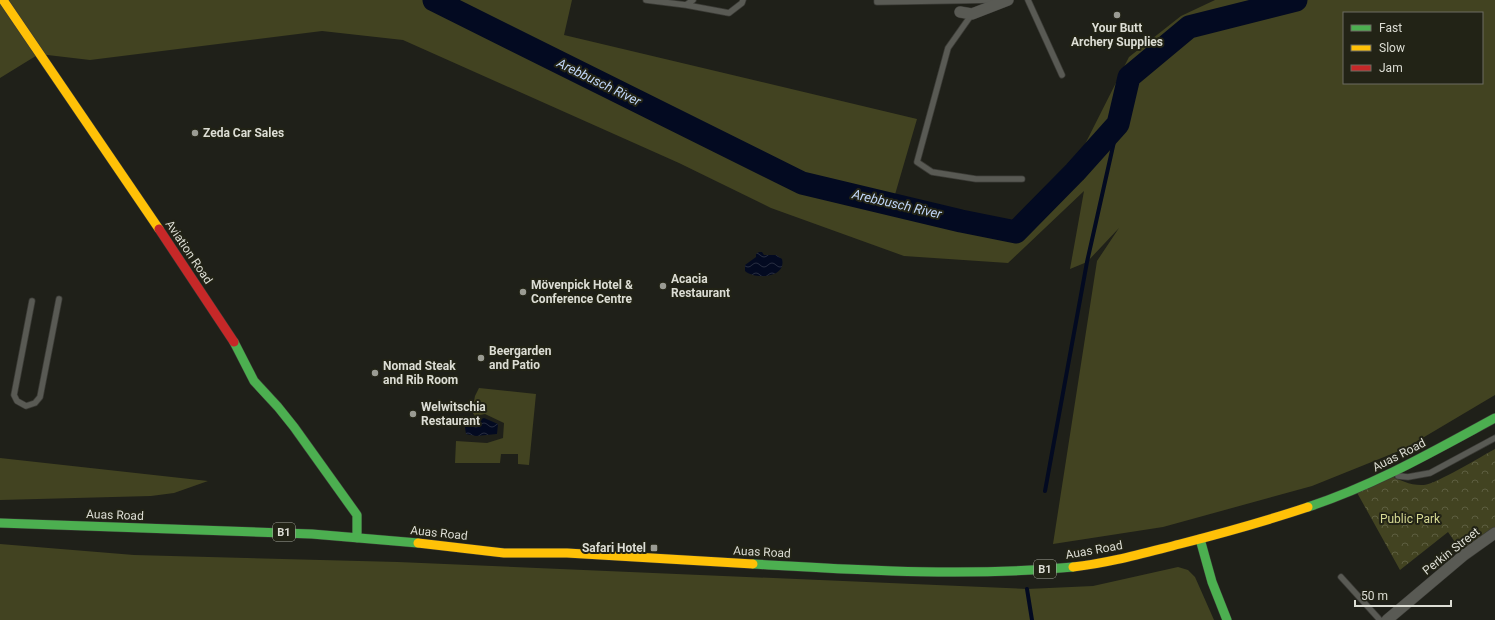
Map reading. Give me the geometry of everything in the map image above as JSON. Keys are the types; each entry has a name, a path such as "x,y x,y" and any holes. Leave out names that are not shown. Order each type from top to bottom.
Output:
{"main road":[{"name":"Aviation Road","path":"4,1 231,335 254,381 294,427 357,515 357,538"},
{"name":"Auas Road","path":"0,523 269,532 408,542 504,553 567,554 891,571 999,572 1096,564 1200,539 1300,510 1389,475 1495,418"},
{"path":"1200,539 1212,582 1227,620"}],"street":[{"path":"960,12 972,14 1008,0"},
{"name":"Perkin Street","path":"1387,620 1464,555 1495,533"}],"lane":[{"path":"646,0 686,5 729,13 742,3 743,0"},
{"path":"686,5 693,0"},
{"path":"877,0 877,2 994,0"},
{"path":"1028,0 1062,75"},
{"path":"972,14 948,48 917,162 932,172 976,179 1022,179"},
{"path":"32,301 14,395 17,401 26,406 35,403 40,397 59,299"},
{"path":"1389,475 1408,477 1430,473 1495,438"},
{"path":"1341,577 1380,620"}],"green space":[{"path":"0,0 572,0 564,35 917,119 894,198 1011,228 1050,192 1077,160 1129,57 1181,16 1215,0 1495,0 1495,395 1404,449 1312,486 1163,527 1053,544 1097,261 1119,228 1087,262 1070,269 1084,191 1008,263 904,256 771,208 679,163 403,40 322,31 90,60 39,54 0,78"},
{"path":"479,388 536,394 529,465 518,464 518,454 501,454 500,463 455,463 456,441 487,443 503,438 504,423 485,414 475,416 472,412 475,396"},
{"name":"Public Park","path":"1495,449 1495,533 1464,555 1448,532 1400,570 1355,489 1389,475 1415,485 1424,485 1448,475"},
{"path":"0,458 208,481 174,493 151,496 0,500"},
{"path":"0,544 134,555 398,562 1027,589 1093,586 1178,567 1188,570 1195,577 1214,620 0,620"}],"water":[{"path":"762,252 764,255 776,255 782,259 780,270 769,276 756,276 745,271 745,265 756,257 756,254"},
{"path":"484,418 498,424 497,434 476,436 466,434 464,421 468,420 471,423"}],"waterway":[{"name":"Arebbusch River","path":"434,0 802,183 961,221 1016,232 1075,172 1118,124 1129,77 1189,27 1296,0"},
{"path":"1045,491 1087,262 1118,124"},
{"path":"1027,589 1032,620"}],"traffic: fast":[{"path":"234,342 254,381 294,427 357,515 357,538"},
{"path":"1308,507 1381,478 1495,418"},
{"path":"0,523 312,534 418,543"},
{"path":"1200,539 1212,582 1227,620"},
{"path":"753,564 913,572 993,572 1073,567"}],"traffic: slow":[{"path":"3,0 159,229"},
{"path":"1073,567 1113,560 1180,544 1244,527 1308,507"},
{"path":"418,543 504,553 567,553 753,564"}],"traffic: jam":[{"path":"159,229 234,342"}],"place":[{"name":"Your Butt Archery Supplies","path":"1117,15"},
{"name":"Zeda Car Sales","path":"195,133"},
{"name":"Acacia Restaurant","path":"663,286"},
{"name":"Mövenpick Hotel & Conference Centre","path":"523,292"},
{"name":"Beergarden and Patio","path":"481,358"},
{"name":"Nomad Steak and Rib Room","path":"375,373"},
{"name":"Welwitschia Restaurant","path":"413,414"},
{"name":"Safari Hotel","path":"654,548"}]}
